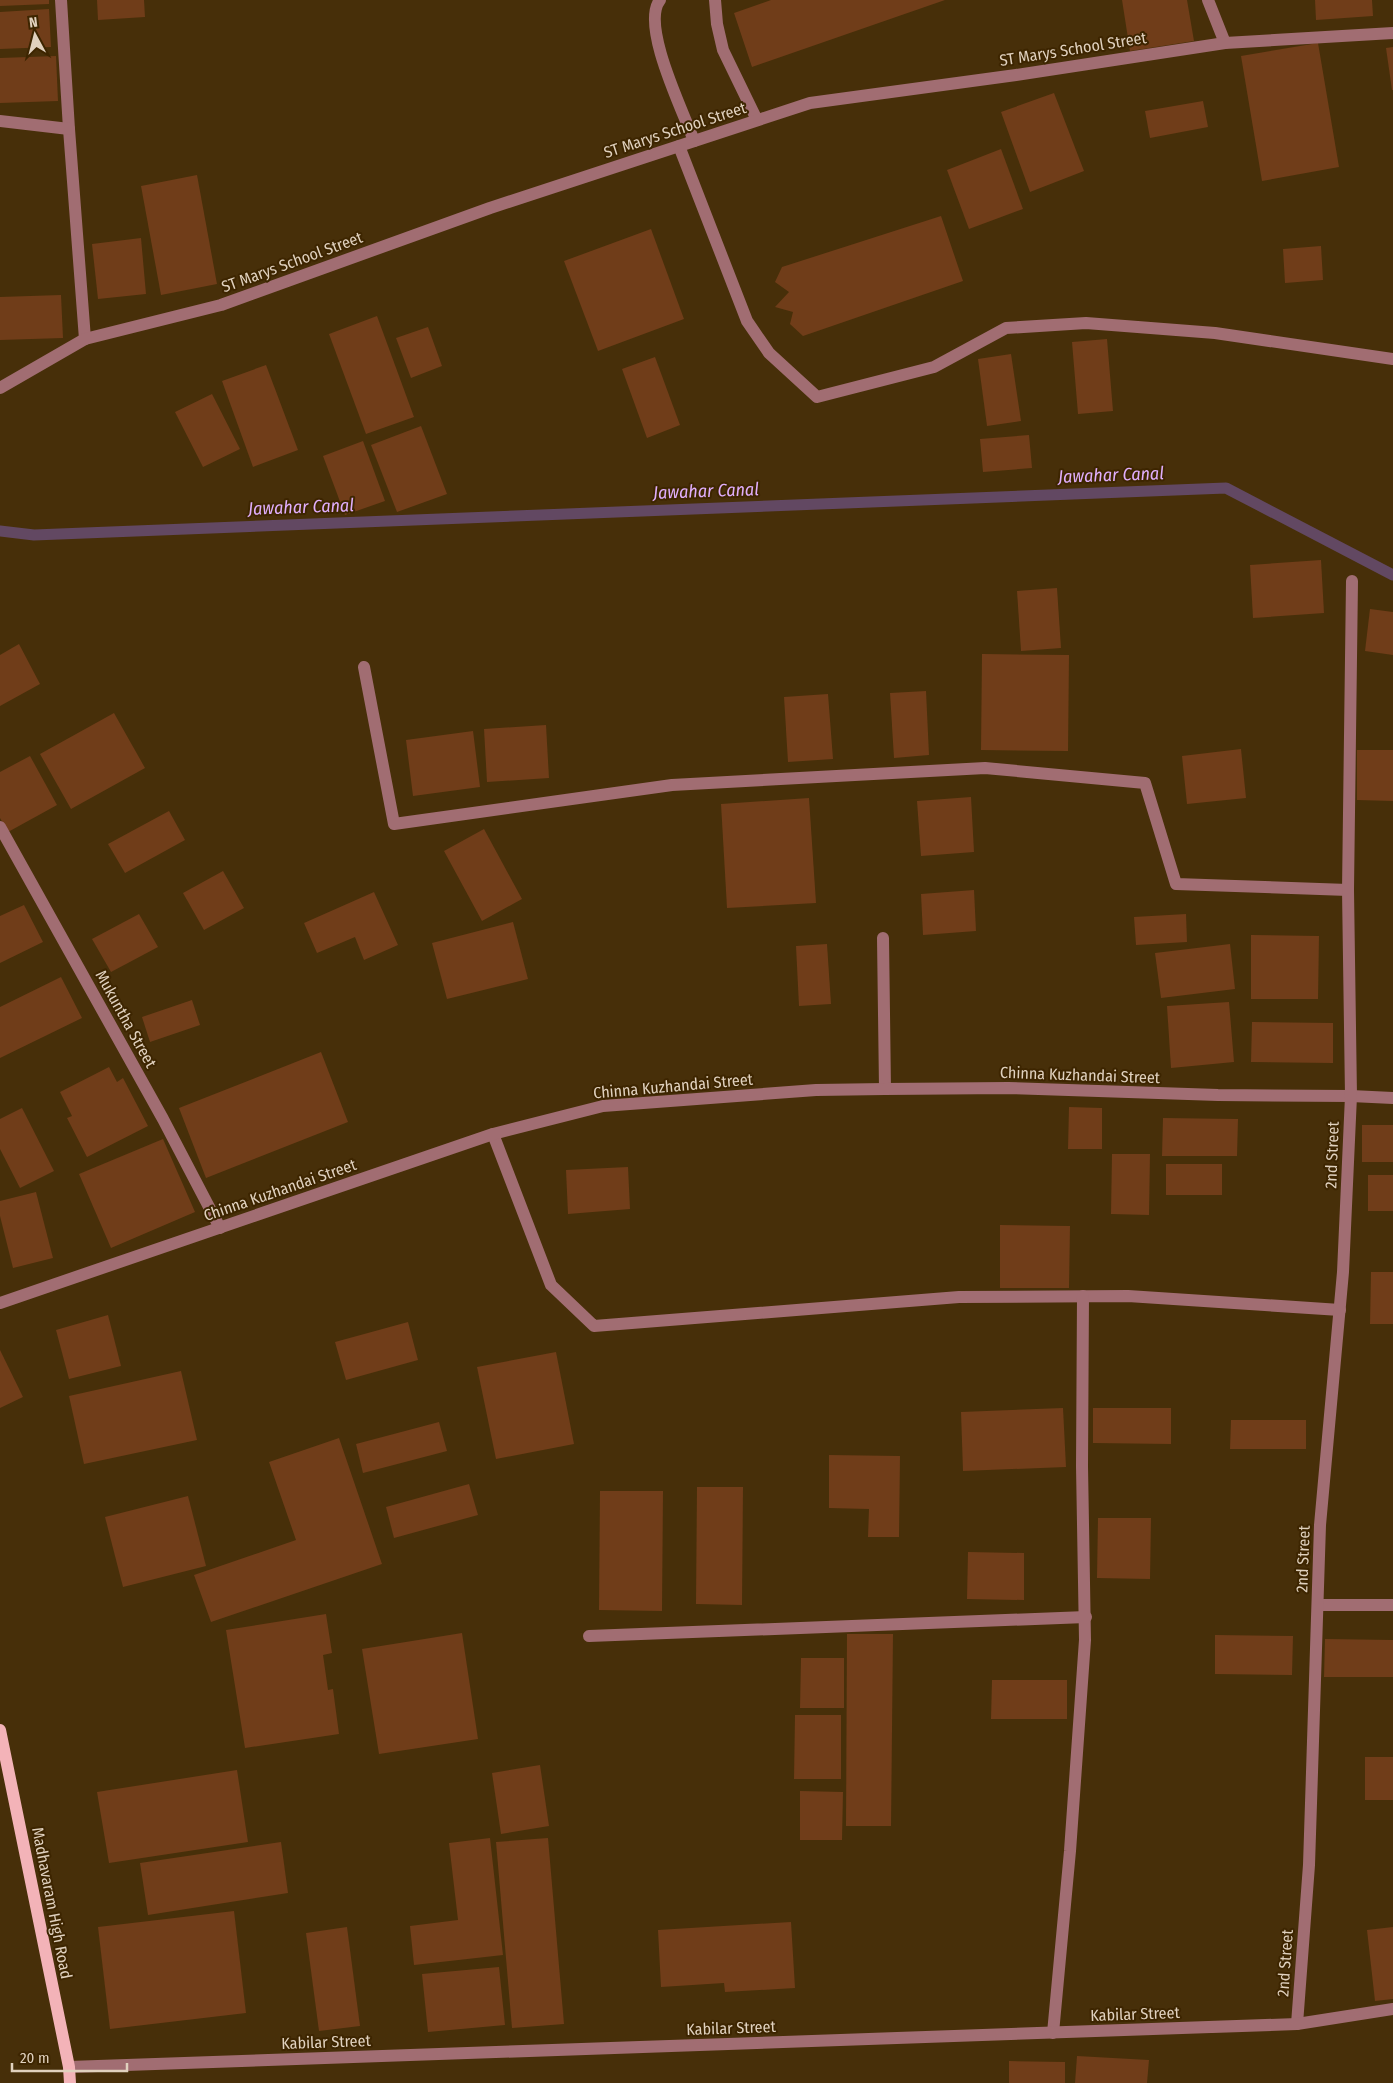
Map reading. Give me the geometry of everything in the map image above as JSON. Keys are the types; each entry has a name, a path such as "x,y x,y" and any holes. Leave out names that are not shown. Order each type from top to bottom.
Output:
{"main road":[{"name":"Madhavaram High Road","path":"0,1730 69,2067 70,2083"}],"street":[{"path":"61,0 68,129 85,339"},
{"path":"660,0 655,18 659,50 666,74 675,90 694,141"},
{"path":"715,0 716,24 724,50 757,120"},
{"path":"1208,0 1225,43"},
{"name":"ST Marys School Street","path":"0,388 85,339 221,305 490,208 810,103 1016,75 1225,43 1393,33"},
{"path":"0,121 68,129"},
{"path":"678,146 747,321 769,353 817,398 934,367 1006,328 1086,323 1215,332 1393,359"},
{"name":"2nd Street","path":"1297,2024 1309,1865 1320,1525 1340,1310 1351,1096 1348,890 1352,581"},
{"path":"364,667 394,824 672,785 985,768 1145,783 1176,884 1348,890"},
{"name":"Mukuntha Street","path":"0,827 163,1119 220,1228"},
{"path":"883,938 885,1089"},
{"name":"Chinna Kuzhandai Street","path":"0,1303 493,1134 603,1106 816,1090 885,1089 1008,1088 1218,1095 1393,1098"},
{"path":"493,1134 551,1286 594,1326 959,1297 1128,1296 1340,1310"},
{"path":"1053,2033 1070,1851 1086,1617 1082,1466 1083,1296"},
{"path":"1318,1605 1393,1605"},
{"path":"589,1636 1086,1617"},
{"name":"Kabilar Street","path":"69,2067 1297,2024 1393,2009"}],"building":[{"path":"0,0 49,0 49,4 0,6"},
{"path":"97,0 144,0 145,17 98,20"},
{"path":"771,0 945,0 752,67 734,13"},
{"path":"1122,0 1187,0 1194,41 1130,51"},
{"path":"1315,0 1372,0 1373,16 1316,20"},
{"path":"49,9 51,47 0,49 0,12"},
{"path":"1318,43 1339,167 1262,181 1241,56"},
{"path":"1393,47 1393,90 1392,90 1386,48"},
{"path":"56,56 58,101 0,103 0,58"},
{"path":"1054,93 1084,171 1030,192 1001,112"},
{"path":"1203,101 1208,127 1150,138 1145,111"},
{"path":"1001,149 1023,209 969,229 947,170"},
{"path":"197,175 217,284 161,295 141,186"},
{"path":"941,216 963,281 803,336 790,324 793,312 775,307 789,292 775,282 782,267"},
{"path":"651,229 684,319 598,351 564,261"},
{"path":"141,238 146,294 98,299 92,244"},
{"path":"1321,246 1323,280 1285,283 1283,249"},
{"path":"61,295 63,338 0,340 0,297"},
{"path":"377,316 414,417 366,434 329,334"},
{"path":"428,327 442,366 411,378 396,338"},
{"path":"1107,339 1113,411 1078,414 1072,342"},
{"path":"1011,354 1021,421 987,426 978,359"},
{"path":"655,357 680,425 647,438 622,369"},
{"path":"266,365 298,450 253,467 222,381"},
{"path":"212,394 240,449 203,467 175,412"},
{"path":"421,426 447,494 397,512 371,445"},
{"path":"1029,435 1032,468 983,472 980,439"},
{"path":"363,441 385,501 345,515 323,456"},
{"path":"1321,560 1324,613 1253,618 1250,565"},
{"path":"1057,588 1061,648 1021,651 1017,591"},
{"path":"1370,609 1393,612 1393,655 1365,651"},
{"path":"19,644 40,684 0,706 0,655"},
{"path":"982,654 1069,655 1068,751 981,750"},
{"path":"926,691 929,755 894,758 890,693"},
{"path":"828,694 833,759 788,762 784,697"},
{"path":"114,713 145,768 71,809 40,754"},
{"path":"546,725 549,778 487,782 484,729"},
{"path":"473,731 480,787 413,796 406,740"},
{"path":"1241,749 1246,798 1187,804 1182,756"},
{"path":"1357,750 1393,750 1393,801 1357,800"},
{"path":"30,756 57,805 8,832 0,818 0,772"},
{"path":"971,797 974,852 921,856 917,801"},
{"path":"809,798 816,903 727,908 721,804"},
{"path":"169,811 185,840 125,873 108,844"},
{"path":"484,829 522,899 482,921 444,851"},
{"path":"223,871 244,908 204,930 183,893"},
{"path":"974,890 976,931 923,935 921,894"},
{"path":"374,892 398,945 364,960 355,937 317,953 304,923"},
{"path":"24,905 43,942 0,963 0,916"},
{"path":"139,914 158,947 111,972 92,939"},
{"path":"1186,914 1187,942 1136,945 1134,917"},
{"path":"513,922 528,979 447,999 432,943"},
{"path":"1251,935 1319,936 1318,999 1251,999"},
{"path":"827,944 831,1004 799,1006 796,946"},
{"path":"1230,944 1235,989 1161,998 1155,953"},
{"path":"61,977 82,1018 0,1058 0,1007"},
{"path":"192,1000 200,1025 150,1042 142,1017"},
{"path":"1229,1002 1234,1062 1171,1068 1167,1006"},
{"path":"1252,1022 1333,1023 1333,1063 1251,1062"},
{"path":"321,1052 348,1122 206,1178 179,1108"},
{"path":"109,1067 117,1082 123,1078 148,1126 87,1157 67,1118 72,1116 60,1092"},
{"path":"1069,1107 1102,1108 1102,1149 1068,1149"},
{"path":"22,1108 54,1171 20,1188 0,1149 0,1119"},
{"path":"1163,1118 1238,1119 1237,1156 1162,1156"},
{"path":"1362,1125 1393,1125 1393,1162 1362,1162"},
{"path":"163,1139 195,1212 111,1248 79,1174"},
{"path":"1112,1154 1150,1154 1149,1215 1111,1214"},
{"path":"1166,1164 1222,1164 1222,1195 1166,1195"},
{"path":"628,1167 630,1209 568,1214 566,1170"},
{"path":"1368,1175 1393,1175 1393,1211 1368,1211"},
{"path":"36,1192 53,1258 13,1268 0,1216 0,1201"},
{"path":"1000,1225 1070,1226 1069,1288 1000,1288"},
{"path":"1371,1272 1393,1272 1393,1324 1370,1324"},
{"path":"108,1315 121,1366 69,1379 56,1330"},
{"path":"408,1322 418,1360 346,1380 335,1342"},
{"path":"0,1350 23,1397 0,1408"},
{"path":"556,1352 574,1444 496,1459 477,1367"},
{"path":"181,1371 197,1440 84,1464 69,1396"},
{"path":"1063,1408 1066,1467 963,1471 961,1412"},
{"path":"1093,1408 1171,1408 1171,1444 1093,1443"},
{"path":"1231,1420 1306,1420 1306,1449 1230,1449"},
{"path":"439,1422 447,1451 363,1473 356,1444"},
{"path":"339,1438 382,1564 211,1622 194,1575 296,1540 269,1462"},
{"path":"829,1455 900,1456 899,1537 868,1537 869,1509 829,1508"},
{"path":"469,1484 478,1515 394,1538 386,1507"},
{"path":"697,1487 743,1487 742,1605 696,1604"},
{"path":"600,1491 663,1491 662,1611 599,1610"},
{"path":"188,1496 206,1566 123,1587 105,1517"},
{"path":"1098,1518 1151,1518 1150,1579 1097,1578"},
{"path":"968,1552 1024,1553 1024,1600 967,1599"},
{"path":"326,1614 332,1653 323,1655 328,1690 333,1689 339,1734 245,1748 226,1630"},
{"path":"462,1633 478,1739 379,1754 362,1649"},
{"path":"847,1634 893,1634 891,1826 846,1826"},
{"path":"1215,1635 1293,1636 1292,1675 1215,1674"},
{"path":"1325,1639 1393,1640 1393,1677 1324,1677"},
{"path":"801,1658 844,1658 844,1708 800,1708"},
{"path":"992,1680 1067,1680 1067,1719 991,1719"},
{"path":"795,1715 841,1715 841,1779 794,1779"},
{"path":"1365,1757 1393,1757 1393,1800 1365,1800"},
{"path":"540,1765 549,1826 501,1834 492,1773"},
{"path":"237,1770 248,1842 109,1863 97,1792"},
{"path":"800,1791 843,1792 842,1840 800,1840"},
{"path":"490,1838 503,1955 414,1965 410,1926 458,1920 449,1843"},
{"path":"548,1838 564,2024 512,2028 496,1842"},
{"path":"281,1842 288,1893 148,1915 140,1863"},
{"path":"234,1911 246,2013 110,2029 98,1927"},
{"path":"791,1922 795,1988 725,1992 724,1983 661,1987 658,1930"},
{"path":"347,1927 360,2026 319,2031 306,1933"},
{"path":"1393,1927 1393,1999 1375,2001 1367,1930"},
{"path":"499,1967 505,2025 428,2032 422,1974"},
{"path":"1077,2056 1149,2060 1147,2083 1075,2083"},
{"path":"1009,2061 1065,2062 1065,2083 1009,2083"}],"waterway":[{"name":"Jawahar Canal","path":"0,531 34,535 1226,488 1393,575"}]}
